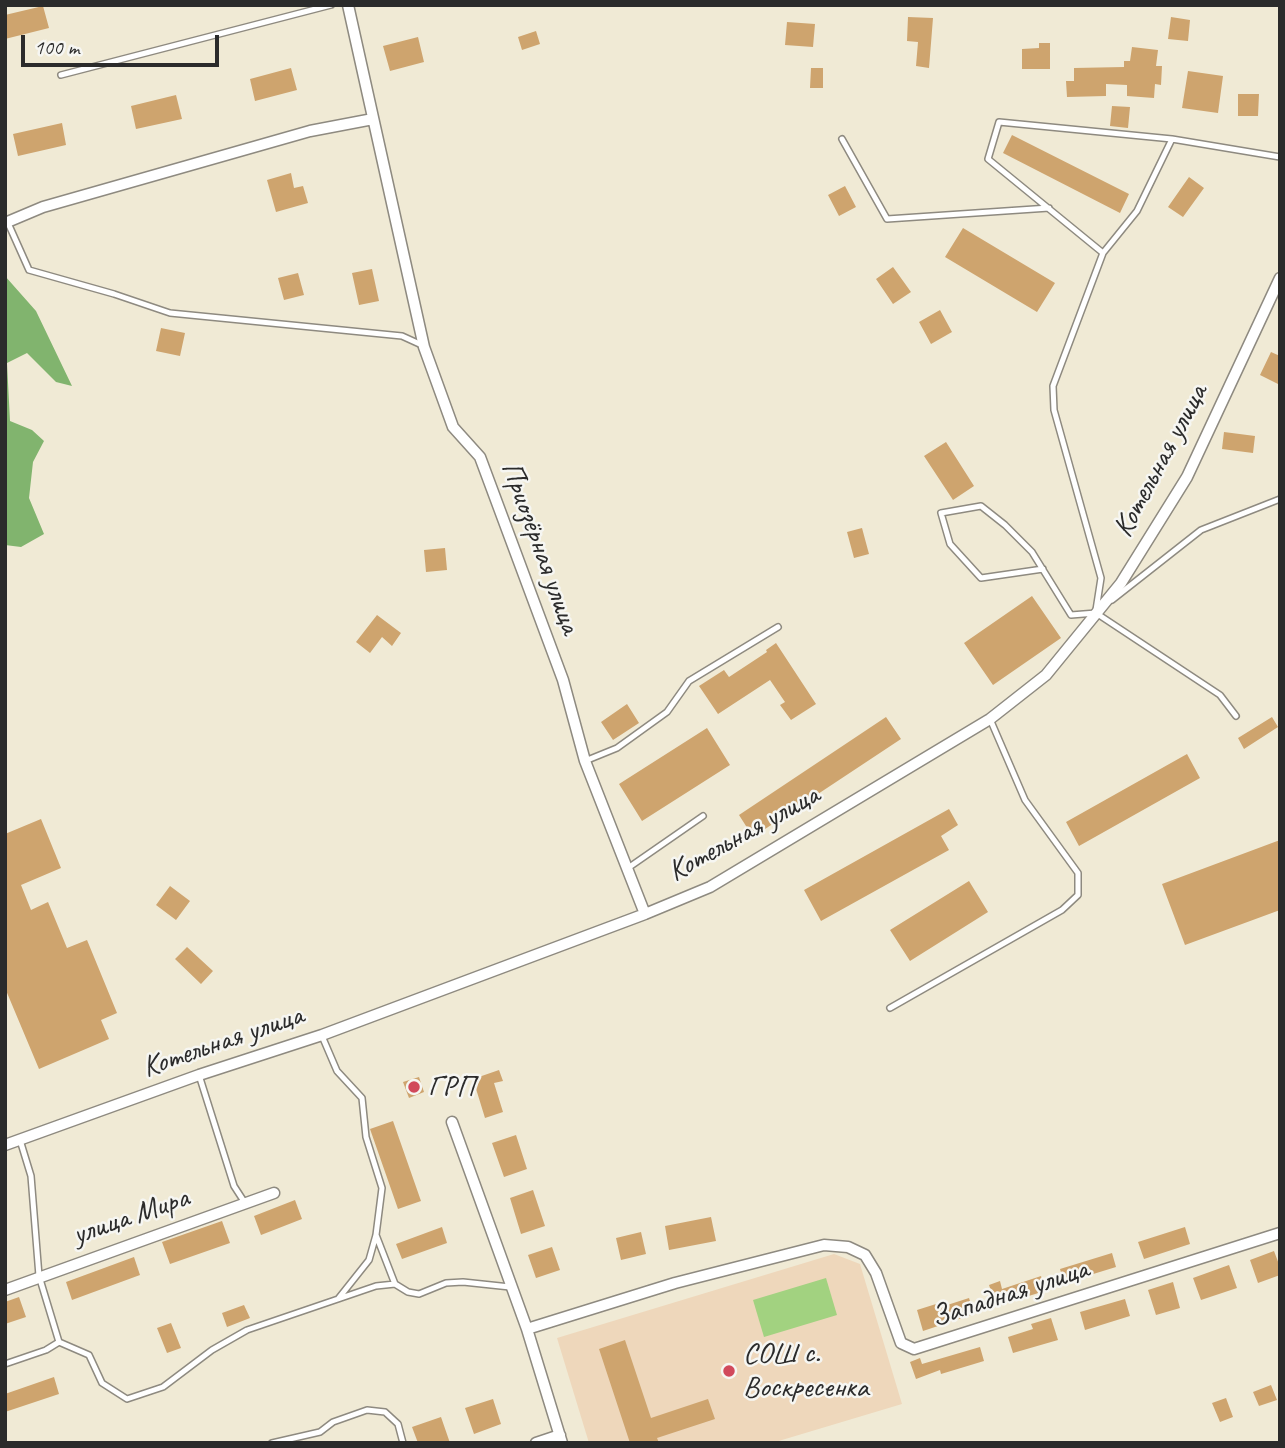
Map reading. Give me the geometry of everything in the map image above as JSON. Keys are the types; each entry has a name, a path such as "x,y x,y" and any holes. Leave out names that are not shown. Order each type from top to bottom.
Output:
{"street":[{"name":"Приозёрная улица","path":"348,5 424,347 453,427 480,457 563,680 585,761 645,914"},
{"path":"7,223 43,207 310,131 373,119"},
{"name":"Котельная улица","path":"5,1145 199,1075 322,1035 710,887 990,719 1046,675 1121,583 1187,477 1280,278"},
{"path":"452,1122 527,1329 561,1439 536,1443"},
{"name":"улица Мира","path":"5,1290 274,1193"},
{"name":"Западная улица","path":"527,1329 675,1283 824,1245 848,1247 866,1255 876,1273 901,1343 914,1349 1280,1233"}],"lane":[{"path":"61,75 331,5"},
{"path":"1103,253 988,159 999,122 1172,139 1280,157"},
{"path":"842,139 887,219 1049,208"},
{"path":"1096,613 1101,578 1054,410 1053,386 1103,253 1137,211 1172,139"},
{"path":"7,223 29,270 114,293 170,313 402,336 424,347"},
{"path":"1043,569 981,578 950,544 941,513 981,506 1032,552 1043,569 1071,615 1096,613 1201,530 1280,499"},
{"path":"1096,613 1220,695 1236,716"},
{"path":"585,761 617,748 667,712 689,681 778,627"},
{"path":"890,1007 1062,910 1078,895 1078,873 1025,800 990,719"},
{"path":"628,868 704,817"},
{"path":"322,1035 337,1071 362,1098 366,1137 382,1188 376,1235 369,1260 338,1299"},
{"path":"199,1075 234,1186 245,1204"},
{"path":"20,1140 31,1176 39,1276 59,1342 89,1355 102,1383 127,1399 163,1387 212,1350 247,1331 376,1286 395,1284"},
{"path":"376,1235 395,1284 408,1292 419,1294 446,1283 463,1282 512,1287"},
{"path":"5,1364 46,1350 59,1342"},
{"path":"272,1443 320,1432 333,1422 366,1410 385,1412 398,1424 403,1443"}],"shaded area":[{"name":"СОШ с. Воскресенка","path":"834,1254 860,1264 902,1404 772,1443 589,1443 557,1338"}],"green space":[{"path":"5,276 36,311 72,386 56,382 27,353 7,363 10,421 32,430 44,441 33,462 29,498 44,534 21,547 5,545"},
{"path":"826,1278 837,1315 764,1337 753,1300"}],"building":[{"path":"43,6 49,28 5,39 5,15"},
{"path":"908,17 933,18 929,68 916,66 918,42 907,41"},
{"path":"1171,17 1190,20 1188,41 1168,39"},
{"path":"787,22 815,24 813,47 785,45"},
{"path":"536,31 540,44 522,50 518,37"},
{"path":"418,37 424,62 390,71 383,46"},
{"path":"1039,43 1050,43 1050,69 1022,69 1022,49 1039,48"},
{"path":"1132,47 1158,50 1156,66 1162,66 1161,85 1155,84 1154,98 1127,96 1127,85 1106,84 1106,96 1067,97 1066,81 1074,81 1074,68 1124,67 1124,61 1130,61"},
{"path":"291,68 297,90 255,101 250,79"},
{"path":"811,68 823,68 823,88 810,88"},
{"path":"1188,71 1223,76 1218,113 1182,108"},
{"path":"1238,94 1259,94 1258,116 1238,116"},
{"path":"176,95 182,119 136,129 131,106"},
{"path":"1112,106 1130,107 1128,128 1110,126"},
{"path":"62,123 66,145 18,156 13,134"},
{"path":"1012,135 1129,194 1120,213 1003,153"},
{"path":"291,173 294,188 303,186 308,203 276,212 267,180"},
{"path":"1189,177 1204,188 1183,217 1168,207"},
{"path":"845,186 856,207 839,216 828,195"},
{"path":"963,228 1055,283 1037,312 945,257"},
{"path":"893,267 911,292 893,304 876,279"},
{"path":"372,269 379,301 359,305 352,273"},
{"path":"298,273 304,295 284,300 278,278"},
{"path":"940,310 952,332 931,344 919,322"},
{"path":"161,328 185,333 180,356 156,351"},
{"path":"1271,352 1280,356 1280,385 1260,375"},
{"path":"1224,432 1255,436 1253,453 1222,449"},
{"path":"946,442 974,486 953,500 924,456"},
{"path":"862,528 869,554 854,558 847,532"},
{"path":"445,548 447,570 426,572 424,550"},
{"path":"1032,596 1061,638 993,685 964,643"},
{"path":"377,615 401,633 392,646 382,637 370,653 356,642"},
{"path":"776,643 816,704 791,720 780,705 785,702 770,680 718,714 699,686 724,670 729,677"},
{"path":"627,704 639,723 613,740 601,722"},
{"path":"886,717 901,739 753,837 739,815"},
{"path":"1272,717 1278,727 1244,749 1238,738"},
{"path":"707,728 730,765 642,821 619,784"},
{"path":"1187,754 1200,778 1079,846 1066,822"},
{"path":"949,809 958,825 941,836 949,850 821,921 804,890"},
{"path":"41,819 61,868 21,885 31,910 48,902 67,948 87,940 117,1013 101,1020 109,1039 39,1069 5,988 5,834"},
{"path":"1280,840 1280,910 1185,945 1162,884"},
{"path":"969,881 988,912 910,961 890,930"},
{"path":"170,886 190,901 176,920 156,905"},
{"path":"187,947 213,971 201,984 175,959"},
{"path":"499,1070 503,1081 494,1083 503,1112 485,1118 473,1079"},
{"name":"ГРП","path":"419,1077 424,1092 409,1098 403,1082"},
{"path":"393,1121 421,1201 398,1209 370,1129"},
{"path":"516,1135 527,1169 504,1177 492,1143"},
{"path":"533,1190 545,1226 521,1234 510,1198"},
{"path":"295,1200 302,1219 261,1235 254,1216"},
{"path":"711,1217 716,1241 669,1250 665,1226"},
{"path":"222,1221 230,1243 170,1264 162,1242"},
{"path":"442,1227 447,1243 402,1259 396,1244"},
{"path":"1185,1227 1190,1244 1144,1259 1138,1242"},
{"path":"641,1232 646,1254 621,1260 616,1238"},
{"path":"552,1247 560,1270 536,1278 528,1255"},
{"path":"1274,1251 1280,1275 1258,1283 1250,1260"},
{"path":"1112,1253 1116,1267 1064,1283 1060,1269"},
{"path":"134,1257 140,1275 72,1300 66,1282"},
{"path":"1229,1265 1237,1288 1201,1300 1193,1278"},
{"path":"1041,1276 1045,1291 996,1306 989,1285 1000,1281 1002,1289"},
{"path":"1173,1282 1180,1308 1156,1315 1148,1290"},
{"path":"19,1297 26,1317 5,1324 5,1302"},
{"path":"969,1298 974,1314 923,1331 917,1310 936,1304 938,1308"},
{"path":"1125,1299 1130,1316 1085,1330 1080,1312"},
{"path":"244,1305 250,1318 227,1327 222,1313"},
{"path":"1051,1318 1058,1340 1013,1353 1008,1337 1033,1329 1031,1324"},
{"path":"171,1323 181,1348 167,1353 157,1328"},
{"path":"625,1340 651,1418 708,1399 715,1419 657,1438 659,1443 630,1443 599,1349"},
{"path":"980,1347 984,1361 941,1374 940,1370 916,1379 910,1362 920,1358 922,1364"},
{"path":"54,1377 59,1394 5,1412 5,1394"},
{"path":"1271,1385 1277,1400 1259,1406 1253,1392"},
{"path":"1226,1398 1233,1417 1220,1422 1212,1403"},
{"path":"493,1399 501,1424 474,1434 465,1408"},
{"path":"441,1417 450,1443 418,1443 412,1427"}],"place":[{"name":"ГРП","path":"414,1087"},
{"name":"СОШ с. Воскресенка","path":"729,1371"}]}
